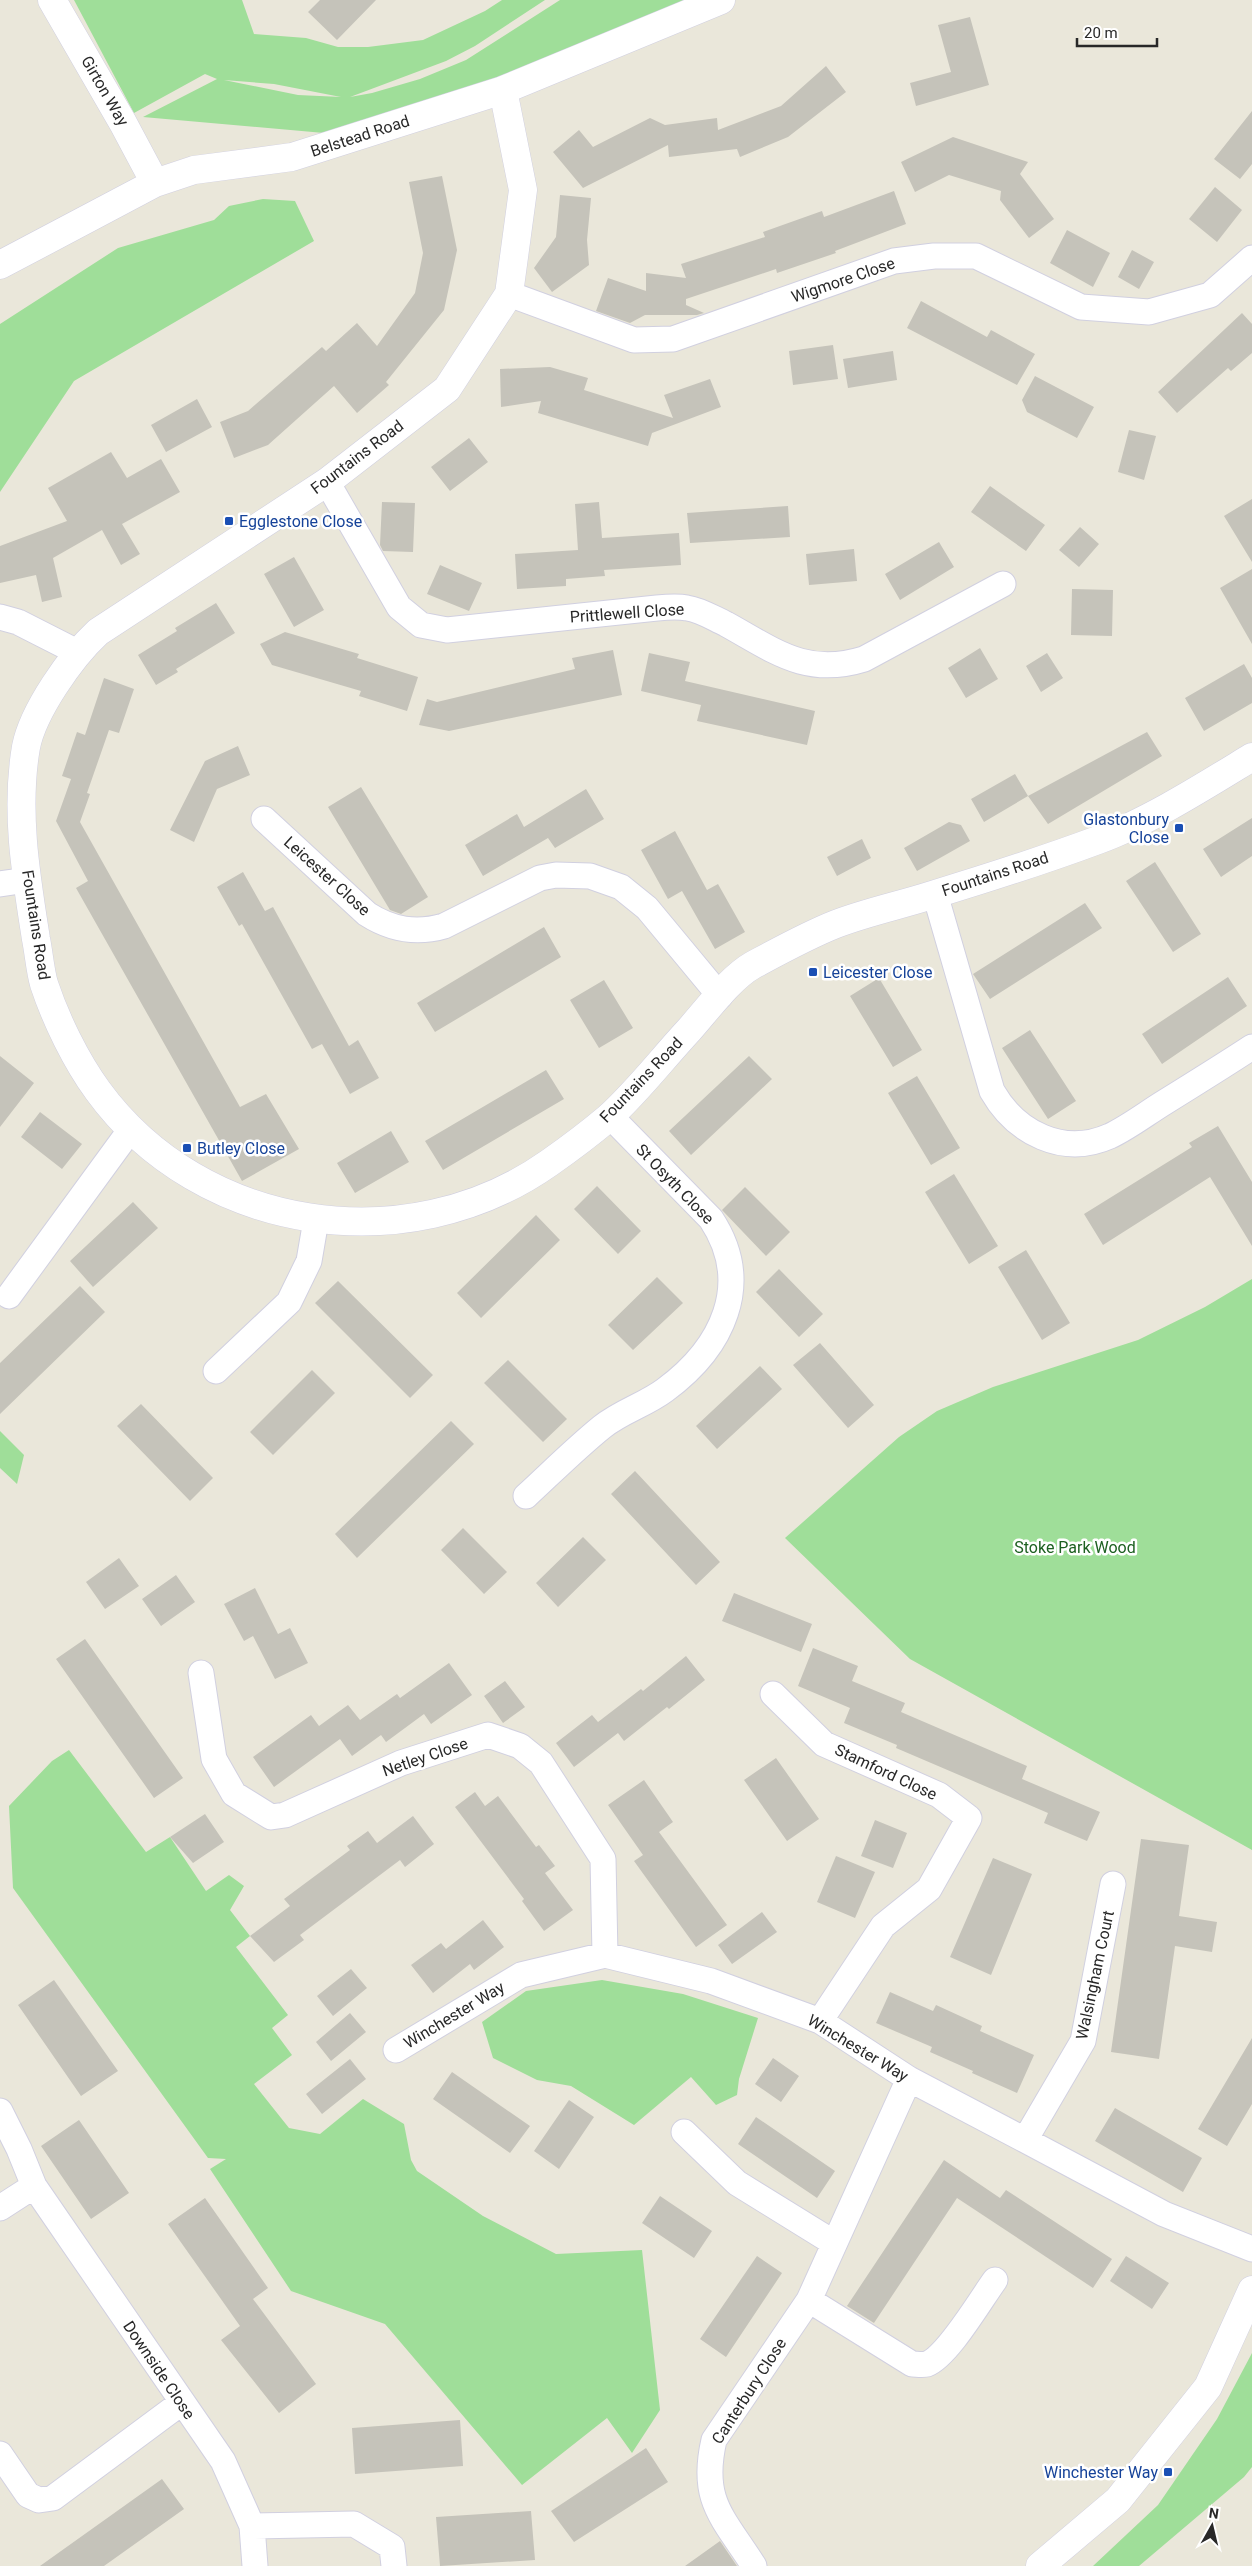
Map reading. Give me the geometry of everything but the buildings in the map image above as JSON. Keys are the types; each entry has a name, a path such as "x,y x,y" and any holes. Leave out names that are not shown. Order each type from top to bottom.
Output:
{"street":[{"name":"Girton Way","path":"52,0 156,183"},
{"name":"Belstead Road","path":"0,265 156,183 194,170 292,157 503,90 721,0"},
{"name":"Fountains Road","path":"503,90 523,190 509,294 447,389 327,482 98,632 76,652 47,697 26,743 20,807 27,880 43,982 79,1062 98,1092 131,1129 157,1152 185,1172 216,1189 248,1203 316,1220 353,1223 390,1222 426,1216 478,1201 502,1191 547,1165 610,1116 748,968 835,924 935,894 1104,838 1170,805 1252,757"},
{"name":"Wigmore Close","path":"509,294 634,340 673,339 894,261 934,256 976,256 1081,307 1149,312 1210,295 1252,258"},
{"name":"Prittlewell Close","path":"327,482 399,607 421,625 434,629 447,630 657,608 686,607 711,617 794,660 826,666 846,665 864,660 1003,584"},
{"path":"0,617 18,622 76,652"},
{"name":"Leicester Close","path":"264,819 367,914 380,922 406,930 432,930 444,926 540,878 573,874 605,881 628,892 647,908 720,996"},
{"path":"0,884 27,880"},
{"path":"935,894 992,1091 1000,1106 1012,1119 1041,1138 1054,1142 1082,1144 1111,1136 1252,1047"},
{"name":"St Osyth Close","path":"526,1496 602,1427 623,1412 664,1390 699,1357 706,1350 718,1329 730,1299 731,1265 721,1233 711,1219 610,1116"},
{"path":"8,1296 131,1129"},
{"path":"216,1371 289,1302 308,1261 316,1220"},
{"name":"Netley Close","path":"201,1673 214,1759 234,1794 271,1817 285,1815 401,1763 488,1735 520,1746 541,1763 602,1859 605,1955"},
{"name":"Stamford Close","path":"773,1694 824,1744 939,1795 969,1818 929,1889 883,1926 820,2021"},
{"name":"Walsingham Court","path":"1025,2140 1083,2041 1113,1884"},
{"name":"Winchester Way","path":"396,2050 521,1975 605,1955 711,1981 820,2021 909,2079 1164,2214 1252,2249"},
{"name":"Canterbury Close","path":"754,2566 714,2504 708,2482 709,2462 714,2440 809,2300 909,2079"},
{"name":"Downside Close","path":"0,2111 20,2149 34,2186 181,2403 223,2461 252,2526 255,2566"},
{"path":"684,2132 736,2183 834,2243"},
{"path":"0,2208 34,2186"},
{"path":"809,2300 912,2364 926,2364 938,2357 953,2340 995,2280"},
{"path":"1040,2566 1118,2500 1208,2387 1252,2290"},
{"path":"0,2454 28,2495 39,2500 53,2498 181,2403"},
{"path":"252,2526 354,2524 392,2547 394,2566"}],"green space":[{"path":"74,0 242,0 254,34 306,38 338,47 368,47 423,40 485,11 502,0 545,0 475,46 446,61 350,97 372,93 420,79 466,60 560,0 705,0 380,138 143,117 217,79 205,74 134,113","holes":["224,80 274,84 341,97 298,95"]},
{"path":"263,199 295,201 314,241 74,381 0,492 0,324 118,248 214,220 229,206"},
{"name":"Stoke Park Wood","path":"1252,1279 1252,1850 910,1659 785,1538 899,1437 937,1411 993,1387 1138,1340 1205,1307"},
{"path":"0,1431 24,1455 17,1484 0,1468"},
{"path":"69,1750 146,1852 170,1837 206,1891 229,1875 244,1886 230,1910 250,1936 236,1947 288,2015 272,2028 292,2055 254,2084 289,2128 320,2134 363,2099 404,2124 411,2160 417,2171 483,2216 556,2254 642,2250 660,2410 632,2453 607,2418 522,2485 385,2324 291,2291 210,2169 226,2159 208,2158 13,1888 9,1806 52,1761"},
{"path":"602,1980 683,1994 758,2018 739,2079 737,2095 716,2105 691,2077 634,2125 571,2086 537,2080 493,2058 482,2022 526,1991"},
{"path":"1252,2353 1252,2467 1244,2477 1139,2566 1093,2566 1158,2505 1217,2419"}],"place":[{"name":"Egglestone Close","path":"229,521"},
{"name":"Glastonbury Close","path":"1179,828"},
{"name":"Leicester Close","path":"813,972"},
{"name":"Butley Close","path":"187,1148"},
{"name":"Winchester Way","path":"1168,2472"}]}
